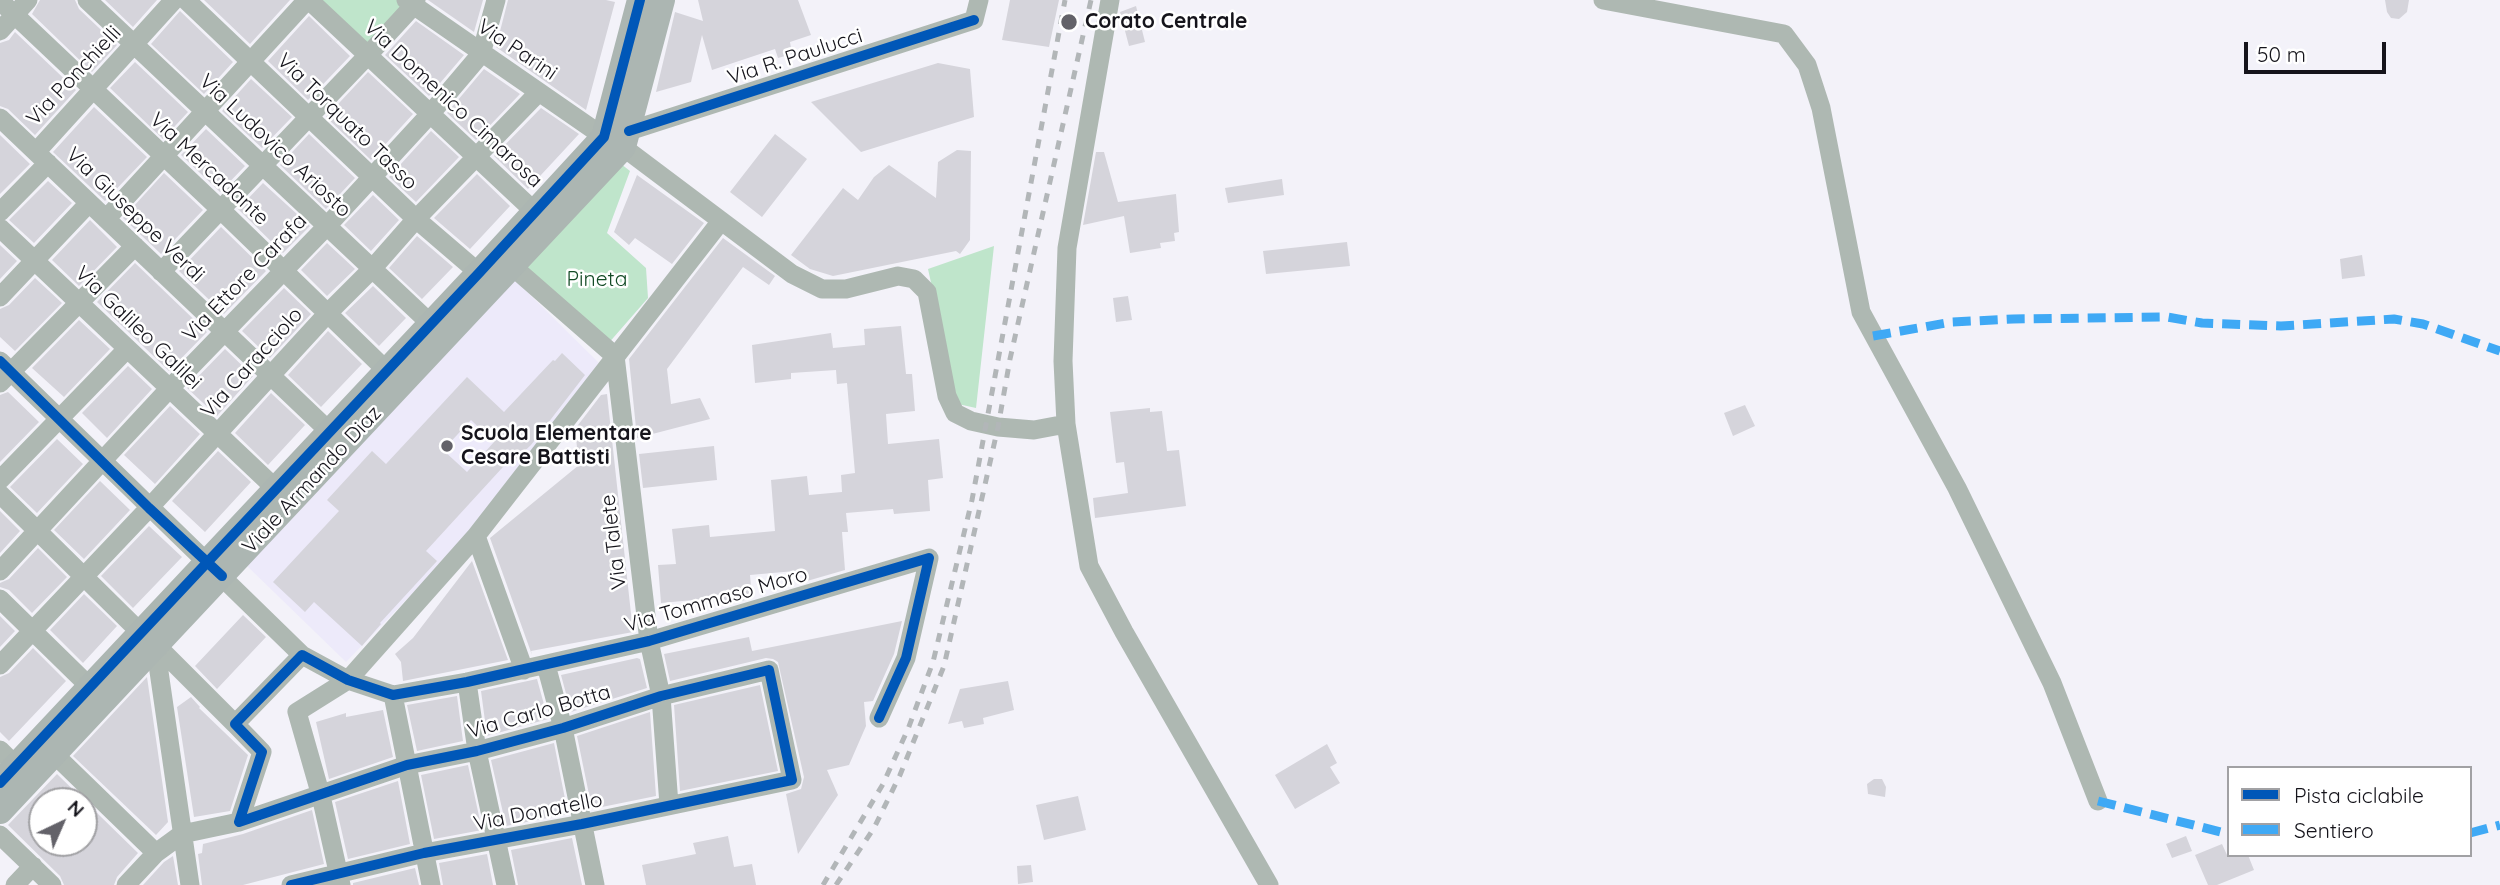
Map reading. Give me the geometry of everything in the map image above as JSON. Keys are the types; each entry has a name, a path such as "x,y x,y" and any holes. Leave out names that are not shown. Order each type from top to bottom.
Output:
{"main road":[{"path":"619,138 640,0"},
{"path":"0,811 54,754 148,639 215,569 275,489 535,212 619,138 662,0"},
{"name":"Viale Armando Diaz","path":"215,569 512,266 619,138"},
{"path":"5,766 90,687 148,639"}],"street":[{"path":"0,31 28,0"},
{"name":"Via Ludovico Ariosto","path":"87,0 431,324"},
{"name":"Via Ponchielli","path":"0,212 93,91 174,0"},
{"name":"Via Torquato Tasso","path":"186,0 416,219 479,273"},
{"path":"106,219 308,0"},
{"name":"Via Domenico Cimarosa","path":"308,0 369,54 535,212"},
{"name":"Via Ettore Carafa","path":"0,571 431,113 481,54 496,0"},
{"name":"Via R. Paulucci","path":"619,138 974,20 979,0"},
{"path":"1110,0 1066,248 1063,361 1066,424 1089,566 1269,885"},
{"path":"1604,0 1784,34 1807,65 1821,108 1861,312 1956,488 2052,682 2098,801"},
{"name":"Via Mercadante","path":"0,1 387,371"},
{"path":"162,272 369,54 412,2"},
{"name":"Via Parini","path":"412,2 481,54 539,92 619,138 721,222 792,274 822,289 846,289 898,276 914,279 927,292 947,396 955,413 971,421 998,427 1034,430 1066,424"},
{"name":"Via Caracciolo","path":"0,664 149,508 476,155 539,92"},
{"name":"Via Giuseppe Verdi","path":"0,118 330,432"},
{"path":"0,297 89,203"},
{"path":"340,880 321,796 297,712 348,680 476,536 721,222"},
{"name":"Via Galileo Galilei","path":"0,228 275,489"},
{"path":"3,372 135,247"},
{"path":"512,266 615,356"},
{"path":"0,480 127,349"},
{"name":"Via Talete","path":"615,356 649,642 661,696 669,805"},
{"name":"Via Tommaso Moro","path":"3,372 60,419 302,655 348,680 393,695 467,682 649,642 929,558 905,657 879,718"},
{"path":"0,494 262,752 239,822"},
{"path":"476,536 524,670"},
{"path":"0,599 90,687"},
{"path":"148,639 190,885"},
{"path":"235,724 302,655"},
{"path":"546,665 563,728 595,885"},
{"name":"Via Carlo Botta","path":"182,834 239,822 407,765 477,751 563,728 661,696 769,670 792,780"},
{"path":"467,682 477,751 506,885"},
{"path":"393,695 431,885"},
{"path":"54,754 156,853"},
{"name":"Via Donatello","path":"292,885 340,880 424,853 498,841 792,780"},
{"path":"126,885 156,853 182,834"},
{"path":"0,835 52,885"},
{"path":"15,885 33,866"}],"shaded area":[{"name":"Scuola Elementare Cesare Battisti","path":"513,278 599,363 476,528 346,662 245,564"}],"green space":[{"path":"318,0 397,0 406,6 368,45"},
{"name":"Pineta","path":"616,160 630,171 607,233 646,268 648,298 607,345 520,267"},
{"path":"994,246 976,408 958,404 928,269"}],"building":[{"path":"40,0 75,0 79,9 117,45 92,72 32,14"},
{"path":"105,0 157,0 133,27"},
{"path":"204,0 290,0 250,44"},
{"path":"428,0 483,0 474,32"},
{"path":"508,0 615,2 586,110 496,47"},
{"path":"698,0 798,0 811,35 790,42 792,54 778,58 775,49 712,70 702,35 691,82 656,92 675,12 703,21"},
{"path":"1010,0 1059,0 1049,47 1002,40"},
{"path":"2385,0 2409,0 2407,12 2399,19 2391,18"},
{"path":"1136,6 1145,42 1129,46 1120,12"},
{"path":"180,11 233,62 204,94 151,44"},
{"path":"309,16 350,56 308,100 268,61"},
{"path":"416,21 464,55 429,96 385,55"},
{"path":"15,32 76,90 35,135 8,109 0,106 0,43 9,40"},
{"path":"135,62 188,112 163,139 110,88"},
{"path":"938,63 970,69 974,117 861,152 811,102"},
{"path":"484,69 520,94 476,140 447,113"},
{"path":"368,72 413,114 371,160 326,117"},
{"path":"251,79 292,117 262,148 222,111"},
{"path":"94,107 147,157 105,201 53,152"},
{"path":"541,108 579,134 528,189 494,156"},
{"path":"206,129 245,166 220,192 181,155"},
{"path":"431,131 459,157 416,202 389,177"},
{"path":"309,134 355,178 326,209 280,165"},
{"path":"775,134 807,159 762,217 730,192"},
{"path":"0,135 30,164 0,194"},
{"path":"957,150 971,151 970,240 960,254 956,251 833,276 810,269 791,255 843,188 858,200 874,177 889,165 936,198 938,162"},
{"path":"1096,152 1104,152 1118,202 1176,194 1179,232 1174,233 1175,241 1160,243 1161,248 1130,253 1124,216 1083,225"},
{"path":"164,173 203,210 161,254 123,218"},
{"path":"477,174 510,206 470,249 434,218"},
{"path":"637,175 704,223 672,264 635,238 629,245 614,232"},
{"path":"1282,179 1284,195 1228,203 1225,188"},
{"path":"48,181 72,203 34,243 9,220"},
{"path":"263,183 310,226 283,253 238,209"},
{"path":"373,195 399,220 371,251 344,225"},
{"path":"90,220 117,247 79,286 52,260"},
{"path":"221,227 266,271 224,314 179,271"},
{"path":"417,236 453,267 422,299 389,268"},
{"path":"723,238 775,276 769,285 743,267 667,369 671,404 700,398 710,419 637,438 629,359"},
{"path":"1347,242 1350,266 1266,274 1263,251"},
{"path":"327,243 355,269 327,296 301,270"},
{"path":"0,245 17,261 0,279"},
{"path":"2362,255 2365,276 2342,279 2340,259"},
{"path":"135,263 207,332 169,371 97,302"},
{"path":"35,278 62,303 15,351 0,337 0,309 9,305"},
{"path":"373,286 406,318 379,346 345,313"},
{"path":"284,288 311,314 270,358 242,331"},
{"path":"1128,296 1132,320 1116,322 1113,298"},
{"path":"79,320 110,349 64,397 32,368"},
{"path":"901,326 906,374 912,374 915,411 886,414 888,444 939,439 943,478 928,480 930,511 894,514 893,509 846,513 848,532 842,532 845,570 807,581 806,570 750,575 752,598 727,605 716,606 715,598 661,603 658,565 676,564 672,529 709,525 710,537 775,531 771,480 807,476 809,495 842,492 841,475 855,473 847,383 837,384 836,370 791,373 791,379 755,383 752,345 831,333 833,348 865,345 864,329"},
{"path":"328,331 362,364 321,407 288,375"},
{"path":"225,349 253,376 217,416 187,388"},
{"path":"562,353 585,375 531,445 516,459 513,456 426,551 437,561 362,646 314,602 305,612 273,582 339,511 327,500 372,451 386,464 467,377 504,412 553,360","holes":["471,420 494,442 467,472 443,450"]},
{"path":"128,366 152,389 107,438 82,413"},
{"path":"8,392 39,422 0,462 0,395"},
{"path":"271,393 305,425 268,465 235,433"},
{"path":"607,394 633,632 531,651 532,655 490,538 579,465 575,429 601,395"},
{"path":"1745,405 1755,426 1733,436 1724,413"},
{"path":"170,406 200,434 155,484 124,455"},
{"path":"1150,408 1150,412 1162,411 1167,451 1179,450 1186,506 1095,518 1093,498 1128,493 1124,462 1116,463 1110,412"},
{"path":"57,439 83,464 37,513 10,487"},
{"path":"714,446 717,480 643,488 639,454"},
{"path":"218,451 251,482 205,532 172,501"},
{"path":"100,481 130,510 84,559 54,530"},
{"path":"0,511 20,531 0,553"},
{"path":"149,526 182,557 133,608 101,576"},
{"path":"38,548 67,577 32,613 9,590 0,587 0,583 9,579"},
{"path":"472,561 508,660 403,681 401,662 395,654 413,638"},
{"path":"84,594 117,626 83,663 50,630"},
{"path":"243,615 266,637 217,689 195,666"},
{"path":"0,616 15,631 0,647"},
{"path":"902,621 894,654 873,701 864,702 866,726 849,765 827,770 838,795 798,854 786,794 801,789 804,777 778,662 766,658 670,681 664,654 749,637 752,651"},
{"path":"33,648 66,681 9,741 0,732 0,677 9,673"},
{"path":"640,659 647,688 571,712 561,675"},
{"path":"147,677 168,822 156,835 73,756"},
{"path":"537,679 548,719 487,736 481,691"},
{"path":"1008,681 1014,710 983,718 984,724 964,728 962,721 948,724 960,689"},
{"path":"760,685 778,771 680,791 674,705"},
{"path":"457,696 463,741 417,751 407,705"},
{"path":"191,697 248,755 230,811 194,817 177,707"},
{"path":"383,710 393,757 329,779 316,722 346,713 346,717"},
{"path":"650,712 656,796 592,809 577,736"},
{"path":"554,743 568,814 506,826 491,760"},
{"path":"1327,744 1337,763 1330,767 1340,783 1295,809 1275,775"},
{"path":"468,765 482,830 434,839 421,775"},
{"path":"57,774 70,787 45,787"},
{"path":"1874,779 1882,779 1886,787 1885,797 1868,794 1867,784"},
{"path":"398,781 410,844 348,859 335,802"},
{"path":"1078,796 1086,830 1044,840 1036,805"},
{"path":"28,804 28,845 8,825"},
{"path":"312,810 324,864 243,885 202,885 198,854 202,853 203,844 243,834"},
{"path":"98,814 138,853 117,877 114,885 64,885 60,876 41,857 98,857"},
{"path":"728,836 734,867 752,864 756,885 646,885 642,865 696,854 693,843"},
{"path":"2186,836 2192,851 2172,858 2166,844"},
{"path":"572,838 582,885 518,885 511,850"},
{"path":"2222,844 2227,857 2249,857 2254,870 2217,885 2208,885 2195,855"},
{"path":"487,854 493,885 443,885 439,863"},
{"path":"173,856 178,885 143,885 164,862"},
{"path":"1031,865 1033,882 1018,884 1017,866"},
{"path":"415,868 419,885 353,885 353,883"}],"railway":[{"path":"823,885 883,784 908,729 933,662 972,500 1065,0"},
{"path":"836,885 874,828 900,775 944,666 1091,0"}],"marked path":[{"path":"1873,336 1952,322 2013,319 2167,317 2202,323 2281,326 2394,319 2423,324 2500,351"},
{"path":"2098,801 2227,833"},
{"path":"2472,832 2500,825"}],"cycle path":[{"path":"0,783 604,137 640,0"},
{"path":"629,131 974,20"},
{"path":"0,361 222,576"},
{"path":"291,885 424,853 582,824 792,780 769,670 661,696 563,728 477,751 407,765 239,822 262,752 235,724 302,655 348,680 393,695 467,682 649,641 929,558 906,658 879,718"}],"place":[{"name":"Corato Centrale","path":"1069,22"},
{"name":"Scuola Elementare Cesare Battisti","path":"447,446"}]}
